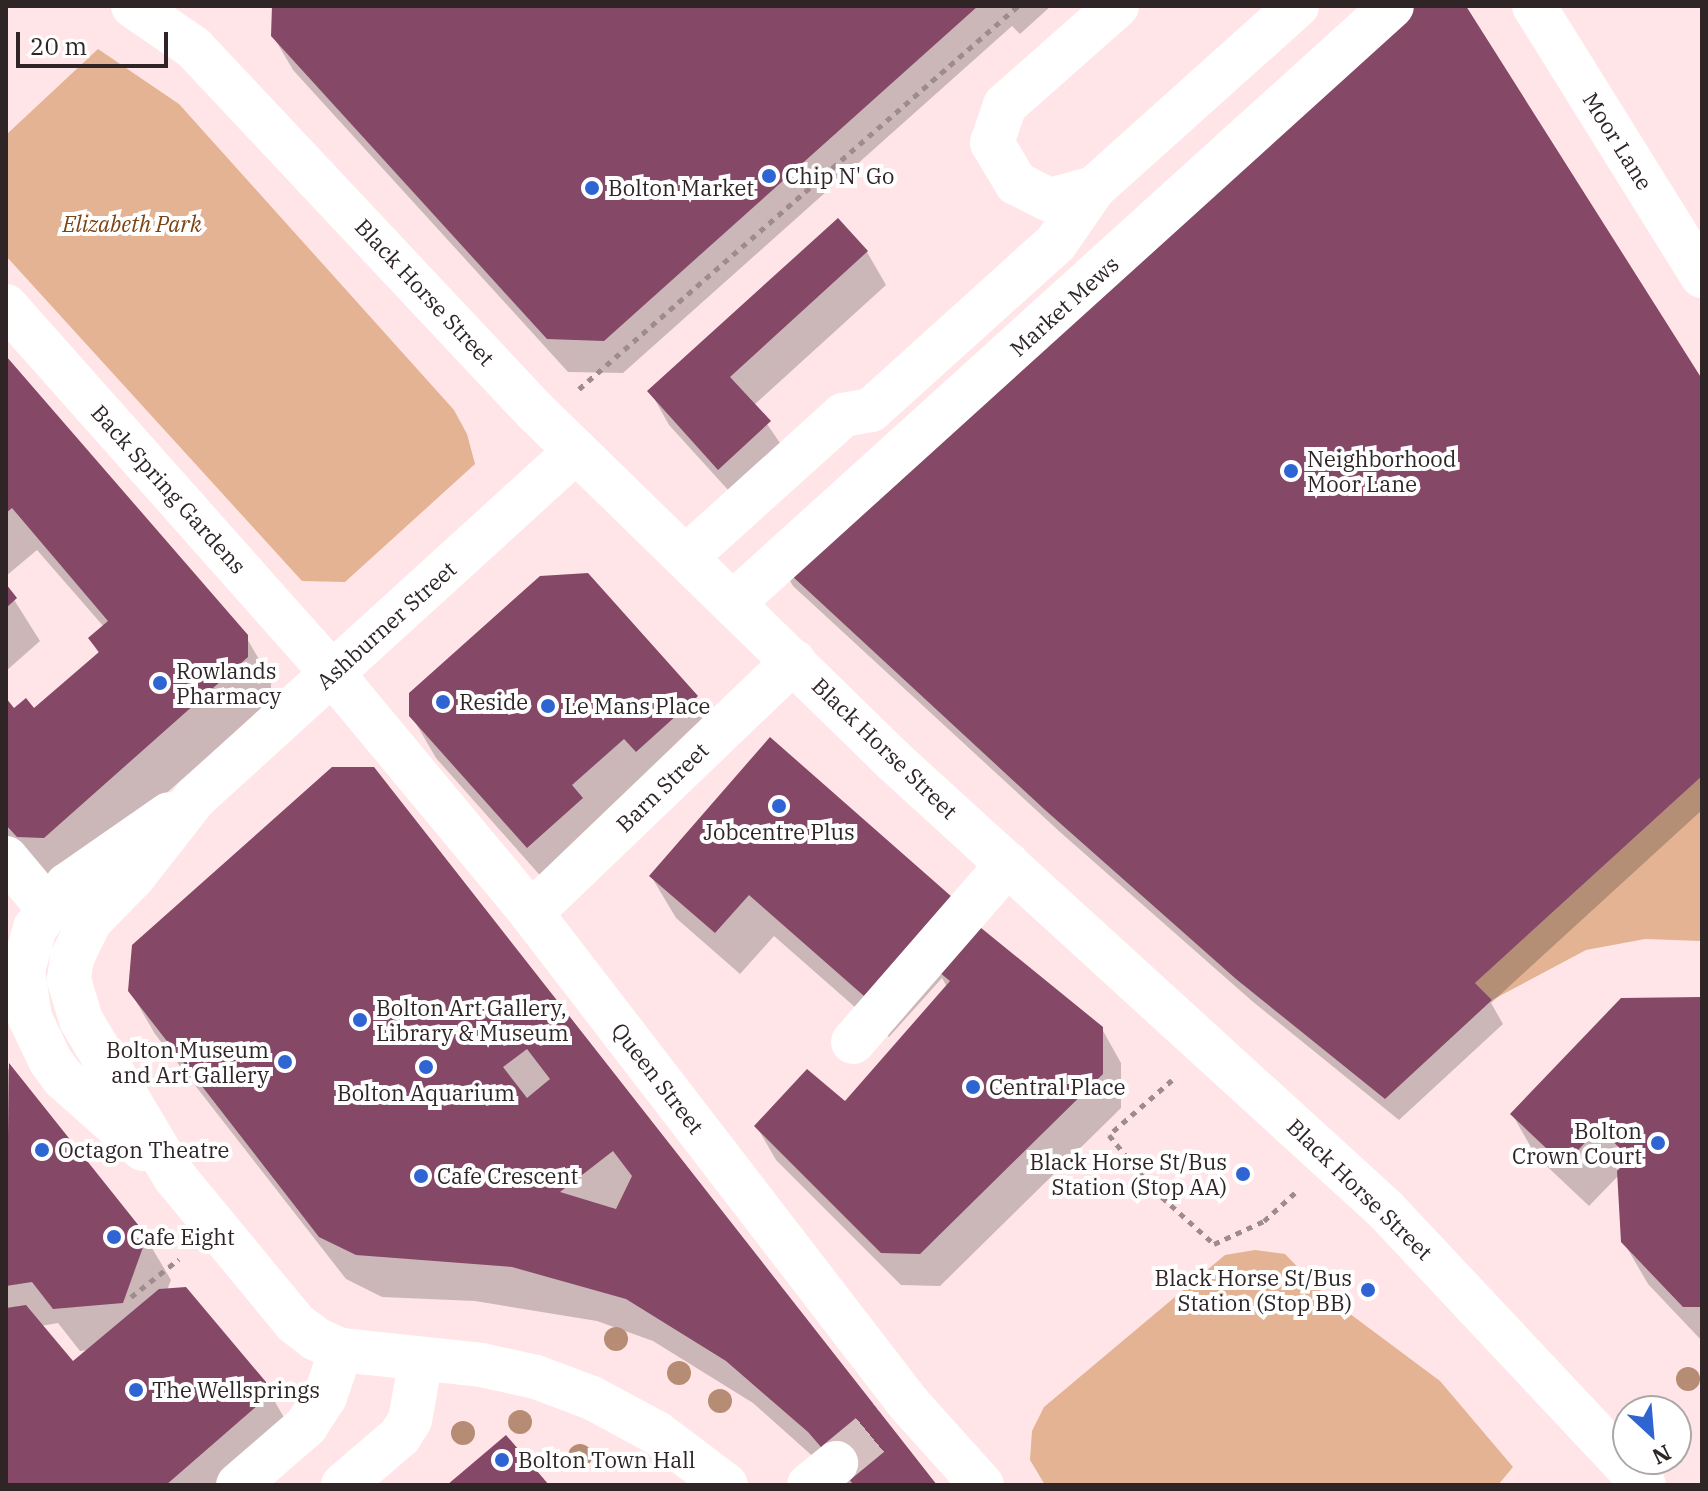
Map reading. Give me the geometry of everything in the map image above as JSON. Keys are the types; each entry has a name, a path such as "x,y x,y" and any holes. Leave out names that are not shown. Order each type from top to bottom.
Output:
{"street":[{"name":"Black Horse Street","path":"133,6 194,48 535,411 733,603 1008,864 1211,1045 1385,1209 1644,1485"},
{"path":"1094,188 1050,200 1016,183 992,143 1005,105 1117,6"},
{"path":"686,557 843,415 871,410 883,400 1056,243 1094,188 1297,6"},
{"name":"Market Mews","path":"733,603 1392,6"},
{"name":"Moor Lane","path":"1534,6 1690,231 1702,276"},
{"name":"Back Spring Gardens","path":"6,306 332,673"},
{"name":"Ashburner Street","path":"174,1176 81,1020 69,980 72,958 90,921 134,876 195,798 576,451"},
{"name":"Barn Street","path":"531,913 794,661"},
{"name":"Queen Street","path":"332,673 531,913 898,1413 982,1485"},
{"name":"Ashburner Street","path":"14,998 28,945 48,908 67,885 114,849 195,798"},
{"path":"6,858 48,908"},
{"path":"853,1042 1008,864"},
{"path":"14,998 63,1078 174,1176 295,1323 341,1350 495,1368 592,1398 657,1433 726,1485"},
{"path":"238,1485 306,1426 325,1397 341,1350"},
{"path":"343,1485 400,1436 410,1420 421,1359"}],"path":[{"path":"535,411 578,390 1018,6"},
{"path":"1211,1045 1109,1135 1153,1189 1214,1244 1264,1221 1332,1160"},
{"path":"131,1297 218,1229"}],"green space":[{"name":"Elizabeth Park","path":"98,49 179,104 454,410 467,434 475,464 345,582 302,581 6,256 6,135"},
{"path":"1702,776 1702,941 1645,939 1586,950 1492,1000 1475,983"},
{"path":"1255,1250 1285,1254 1326,1296 1440,1381 1513,1467 1498,1485 1045,1485 1030,1460 1032,1431 1044,1407 1225,1255"}],"building":[{"name":"Bolton Market","path":"272,6 978,6 604,341 547,339 271,36"},
{"name":"Neighborhood Moor Lane","path":"1387,6 1466,6 1702,379 1702,776 1475,983 1492,1000 1385,1099 1236,979 1044,809 778,563"},
{"path":"838,218 868,251 730,377 771,421 718,470 647,391"},
{"path":"6,356 248,635 248,657 44,838 17,837 6,825 6,698 14,708 26,698 34,708 99,652 88,638 108,621 12,508 6,513"},
{"name":"Le Mans Place","path":"588,573 698,696 636,752 624,739 572,785 583,798 527,848 409,716 409,693 540,576"},
{"path":"6,584 17,598 6,608"},
{"name":"Jobcentre Plus","path":"770,737 952,897 864,996 749,895 715,933 649,876"},
{"name":"Bolton Art Gallery, Library & Museum","path":"332,767 374,767 937,1485 854,1485 808,1432 726,1361 626,1299 512,1267 356,1255 319,1237 128,991 132,945","holes":["527,1049 550,1079 527,1098 503,1067","613,1151 632,1176 616,1209 560,1192"]},
{"name":"Central Place","path":"975,923 1103,1027 1103,1074 920,1254 881,1253 754,1126 807,1069 845,1101 950,981 934,968"},
{"name":"Bolton Crown Court","path":"1702,997 1702,1307 1683,1307 1621,1242 1617,1171 1630,1158 1599,1128 1564,1165 1510,1114 1621,998"},
{"name":"Octagon Theatre","path":"9,1063 147,1236 123,1303 53,1309 32,1282 6,1286"},
{"name":"The Wellsprings","path":"186,1287 266,1382 265,1399 166,1485 6,1485 6,1308 26,1305 73,1361 159,1289"},
{"name":"Bolton Town Hall","path":"506,1435 549,1485 447,1485"}],"tunnel":[{"path":"836,1463 887,1421"}],"place":[{"name":"Chip N' Go","path":"769,176"},
{"name":"Bolton Market","path":"592,188"},
{"name":"Neighborhood Moor Lane","path":"1291,471"},
{"name":"Rowlands Pharmacy","path":"160,683"},
{"name":"Reside","path":"443,702"},
{"name":"Le Mans Place","path":"548,706"},
{"name":"Jobcentre Plus","path":"779,806"},
{"name":"Bolton Art Gallery, Library & Museum","path":"360,1020"},
{"name":"Bolton Museum and Art Gallery","path":"285,1062"},
{"name":"Bolton Aquarium","path":"426,1067"},
{"name":"Central Place","path":"973,1087"},
{"name":"Bolton Crown Court","path":"1658,1143"},
{"name":"Octagon Theatre","path":"42,1150"},
{"name":"Black Horse St/Bus Station (Stop AA)","path":"1243,1174"},
{"name":"Cafe Crescent","path":"421,1176"},
{"name":"Cafe Eight","path":"114,1237"},
{"name":"Black Horse St/Bus Station (Stop BB)","path":"1368,1290"},
{"name":"The Wellsprings","path":"136,1390"},
{"name":"Bolton Town Hall","path":"502,1460"}]}
